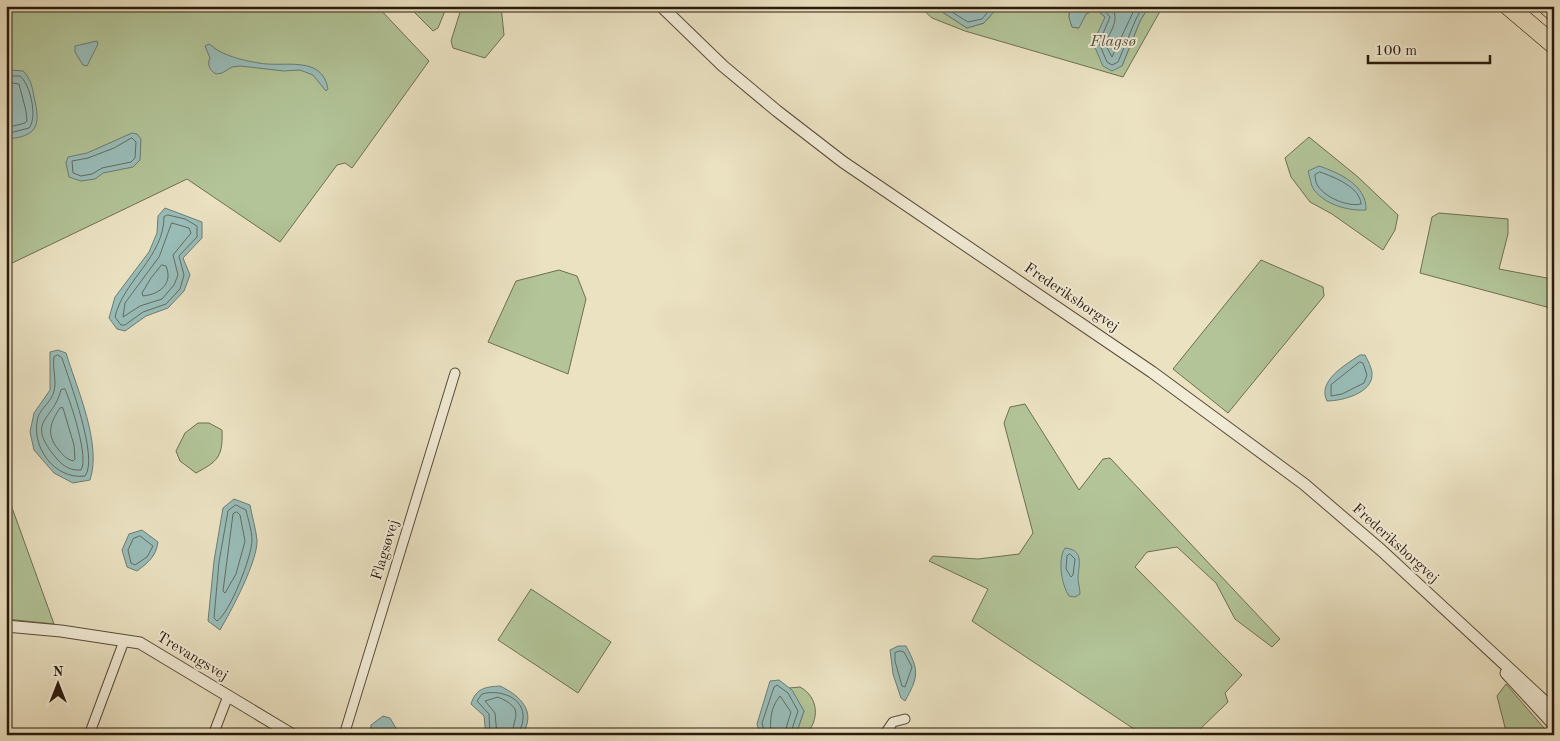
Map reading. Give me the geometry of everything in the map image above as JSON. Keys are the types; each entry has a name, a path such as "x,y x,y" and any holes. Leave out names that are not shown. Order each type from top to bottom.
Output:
{"highway":[{"path":"1508,6 1554,45"},
{"path":"1547,6 1554,12"}],"street":[{"name":"Frederiksborgvej","path":"661,6 723,66 777,112 843,162 1152,372 1304,484 1382,550 1554,710"},
{"name":"Flagsøvej","path":"344,735 455,373"},
{"name":"Frederiksborgvej","path":"1459,622 1554,725"},
{"name":"Trevangsvej","path":"6,626 61,631 124,641 150,648 294,735"},
{"path":"89,735 124,641"},
{"path":"213,735 228,696"},
{"path":"884,735 893,722 905,719"}],"green space":[{"path":"6,6 377,6 429,61 352,168 345,163 337,165 280,242 187,179 6,266"},
{"path":"408,6 447,6 438,28 433,31"},
{"path":"462,6 501,6 504,35 485,58 453,48 451,41"},
{"path":"919,6 933,6 967,28 984,23 999,6 1070,6 1069,17 1072,27 1078,28 1086,14 1096,9 1105,17 1122,66 1140,21 1149,6 1163,6 1123,77 965,31 932,18"},
{"path":"1309,137 1358,177 1398,215 1395,230 1383,250 1332,214 1310,202 1291,177 1285,158"},
{"path":"1439,213 1508,219 1508,234 1499,269 1552,279 1549,293 1554,295 1554,309 1420,273 1432,217"},
{"path":"1261,260 1323,287 1324,296 1228,413 1173,369"},
{"path":"559,270 577,276 586,299 568,374 488,342 516,281"},
{"path":"1025,404 1079,490 1103,459 1110,458 1280,639 1272,647 1235,619 1216,583 1177,547 1147,552 1135,567 1242,675 1225,693 1228,702 1194,735 1143,735 972,621 988,589 929,561 933,556 978,559 1019,554 1033,533 1004,423 1010,407"},
{"path":"198,423 209,423 222,430 222,439 218,457 196,473 180,461 176,451 185,433"},
{"path":"6,491 54,624 6,619"},
{"path":"531,589 611,642 578,693 498,640"},
{"path":"1506,684 1550,735 1507,735 1497,696"},
{"path":"800,687 811,697 814,703 815,716 810,729 805,735 793,735 797,731 804,711 789,688"}],"water":[{"path":"933,6 999,6 984,23 967,28"},
{"name":"Flagsø","path":"1070,6 1149,6 1140,21 1122,66 1112,71 1103,66 1093,43 1105,17 1096,9 1086,14 1079,28 1072,27 1069,17"},
{"path":"97,41 98,44 87,66 83,65 75,52 75,46"},
{"path":"209,44 230,56 244,60 310,67 318,71 324,78 328,89 326,91 313,75 300,70 284,71 240,66 232,67 216,74 210,69 209,65 210,58 205,46"},
{"path":"6,71 23,71 32,86 37,122 35,128 25,136 6,139"},
{"path":"132,133 137,134 141,139 140,160 133,167 103,173 95,179 81,181 69,177 66,163 68,157 87,153"},
{"path":"1319,166 1343,176 1357,187 1365,201 1366,210 1338,206 1319,195 1313,188 1308,171"},
{"path":"165,208 202,222 202,238 183,258 190,275 184,291 168,308 146,316 125,331 117,329 109,318 115,297 149,252 157,233 158,216"},
{"path":"58,350 66,353 87,416 93,450 93,466 90,480 73,483 54,473 34,450 30,432 34,413 50,390 50,352"},
{"path":"1360,355 1365,355 1370,364 1372,374 1368,386 1356,395 1327,401 1325,394 1329,380 1340,369"},
{"path":"234,499 250,505 257,540 249,573 220,630 208,621 214,561 223,508"},
{"path":"142,530 158,542 156,551 151,558 137,571 127,567 122,550 129,534"},
{"path":"1065,548 1075,551 1079,558 1078,578 1080,594 1075,597 1069,596 1066,592 1063,580 1061,559"},
{"path":"898,646 906,646 916,673 913,685 905,701 901,698 893,674 890,650"},
{"path":"779,680 792,690 804,711 797,731 793,735 760,735 757,724 770,681"},
{"path":"500,686 520,700 527,712 528,719 522,735 486,735 484,716 471,704 482,689"},
{"path":"383,716 390,718 400,735 370,735 371,725"}]}
